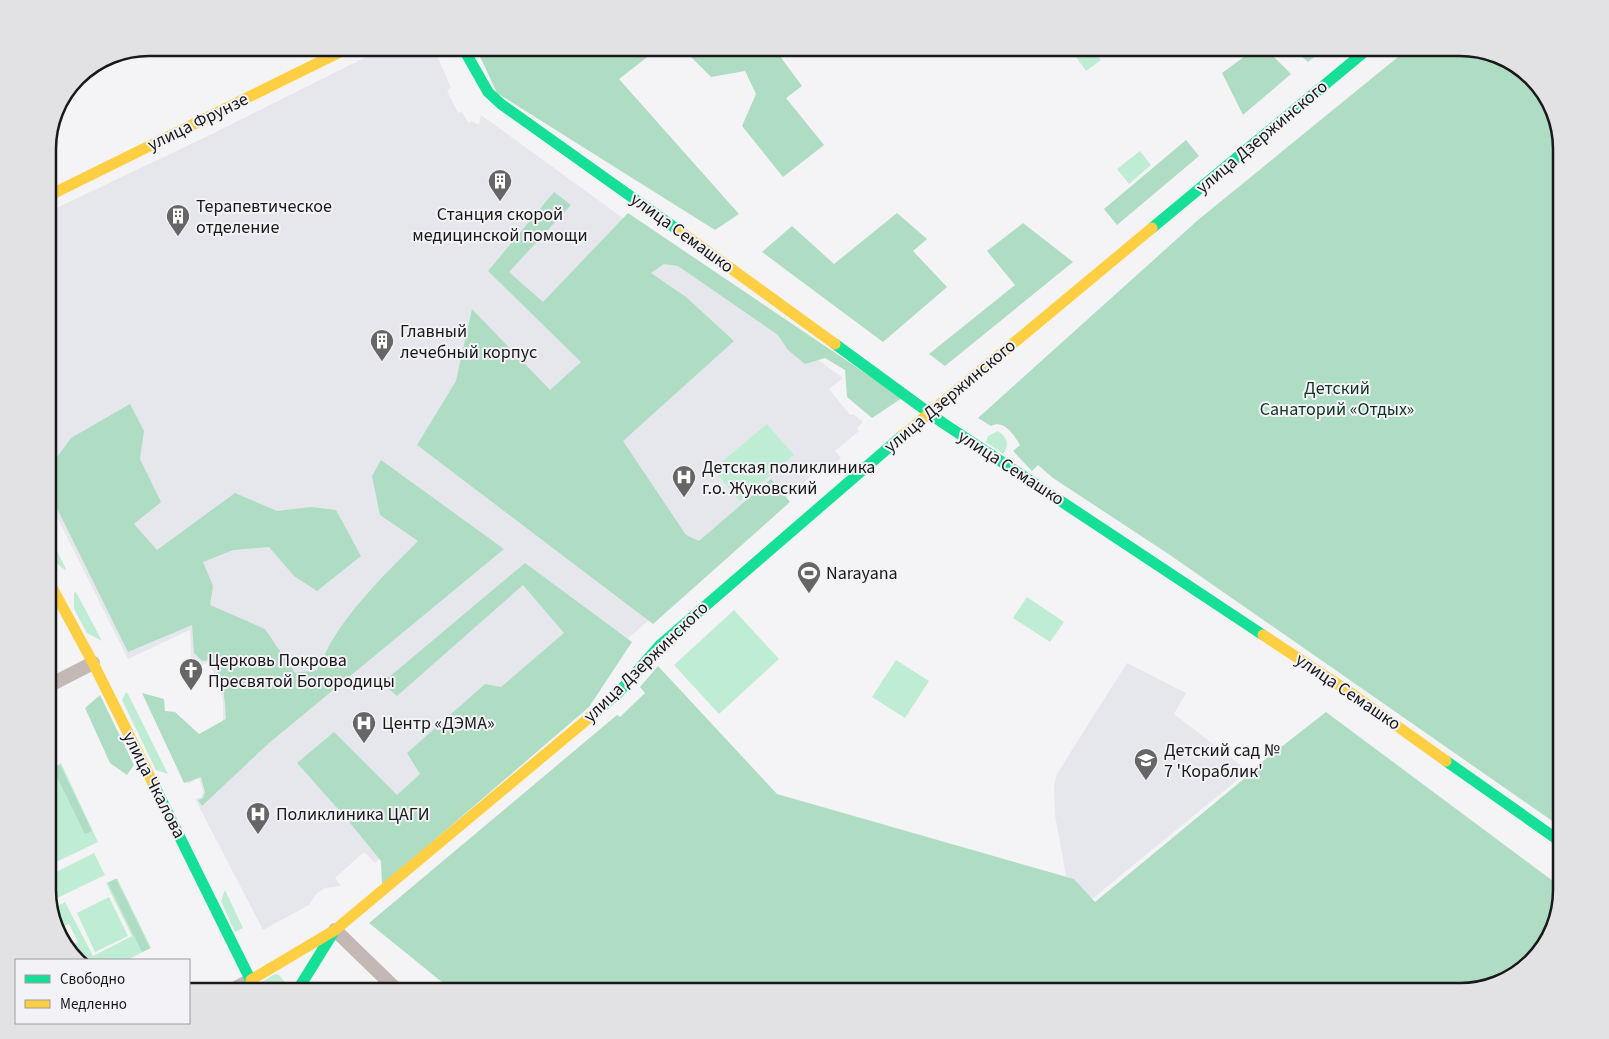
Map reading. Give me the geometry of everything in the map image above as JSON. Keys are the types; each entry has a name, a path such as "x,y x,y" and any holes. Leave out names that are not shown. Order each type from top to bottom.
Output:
{"main road":[{"name":"улица Фрунзе","path":"56,192 332,56"},
{"name":"улица Семашко","path":"468,56 488,92 501,104 737,272 957,433 1348,691 1553,836"},
{"name":"улица Дзержинского","path":"257,983 278,965 335,930 619,692 659,646 929,412 1359,56"},
{"name":"улица Чкалова","path":"56,595 93,664 252,983"},
{"name":"улица Дзержинского","path":"302,983 335,930"},
{"path":"278,965 293,972 298,983"}],"street":[{"path":"56,682 93,664"},
{"path":"335,930 346,938 389,983"}],"shaded area":[{"path":"368,56 437,56 451,88 447,90 449,95 458,113 462,112 469,124 471,121 479,125 481,115 843,378 829,389 850,415 853,414 863,422 857,428 859,431 835,451 841,458 823,473 819,469 375,863 364,852 335,878 341,886 325,888 317,893 309,905 263,930 195,799 201,797 203,792 199,778 188,784 175,754 218,732 223,720 223,701 216,676 208,662 202,665 191,657 190,630 128,659 56,515 56,208 212,134"},
{"name":"Детский сад № 7 'Кораблик'","path":"1127,663 1186,693 1174,714 1248,771 1092,899 1074,879 1066,876 1055,815 1054,787 1057,774"}],"green space":[{"path":"480,56 649,56 619,79 739,214 715,230 497,93"},
{"path":"690,56 780,56 802,86 786,98 824,145 783,177 742,126 756,94 745,71 711,77"},
{"path":"1075,56 1098,56 1101,60 1086,71"},
{"path":"1245,56 1273,56 1291,74 1243,115 1222,73"},
{"path":"1301,56 1315,56 1308,62"},
{"name":"Детский Санаторий «Отдых»","path":"1399,56 1460,56 1484,59 1512,72 1537,97 1548,119 1553,149 1553,821 1170,555 1053,478 1038,465 1032,471 1013,451 1020,445 1008,429 996,424 991,426 978,418 1198,220"},
{"path":"1186,140 1199,156 1117,225 1104,209"},
{"path":"1140,151 1151,165 1129,184 1117,169"},
{"path":"554,192 571,205 509,272 543,302 628,213 902,398 872,418 847,397 845,370 825,358 805,364 788,350 778,335 678,266 664,264 651,273 686,297 734,341 623,441 686,535 699,541 771,479 790,502 653,624 417,445 456,381 472,309 550,390 581,362 488,271"},
{"path":"897,213 927,239 913,251 947,287 883,342 762,252 792,226 834,264"},
{"path":"1023,223 1073,262 945,366 929,354 1015,285 987,251"},
{"path":"130,404 144,431 140,459 161,502 134,524 157,550 235,493 277,511 311,507 336,510 361,556 317,591 294,576 269,547 233,550 203,562 213,586 210,605 265,629 295,673 317,670 331,642 350,615 418,541 380,515 372,476 381,460 504,549 269,743 202,806 198,800 203,798 205,792 201,777 184,783 142,693 164,699 165,711 175,712 199,734 226,719 223,688 211,660 202,661 194,653 192,625 128,652 56,506 56,458 71,438"},
{"path":"767,424 794,455 740,501 713,469"},
{"path":"998,431 1004,436 1007,444 1003,454 986,442 988,436"},
{"path":"56,549 66,569 56,563"},
{"path":"525,563 632,642 589,707 382,885 381,861 297,763 334,732 397,795 420,774 407,753 485,684 501,687 564,633 523,585 397,696 382,683"},
{"path":"76,592 102,641 87,633 74,609 74,593"},
{"path":"1027,597 1064,622 1050,642 1013,618"},
{"path":"734,610 779,659 719,714 674,665"},
{"path":"896,660 929,681 905,718 872,697"},
{"path":"658,666 777,794 1074,879 1095,902 1251,773 1253,769 1326,712 1553,881 1551,908 1548,920 1537,942 1521,960 1496,976 1484,980 1460,983 443,983 369,923 617,715 620,717 645,693 640,687"},
{"path":"126,692 168,774 156,770 122,700"},
{"path":"100,695 134,765 127,775 110,763 85,708"},
{"path":"61,763 98,842 56,862 56,766"},
{"path":"60,765 92,831 85,834 56,777 56,767"},
{"path":"94,853 105,875 56,898 56,872"},
{"path":"117,878 151,948 129,959 87,959 74,944 78,942 69,924 63,926 59,914 58,906 65,902 93,956 132,936 106,883"},
{"path":"116,879 150,948 142,952 108,883"},
{"path":"225,890 243,928 235,932 221,901"},
{"path":"109,897 128,936 95,952 77,913"},
{"path":"275,974 279,975 284,981 284,983 261,983"}],"traffic: fast":[{"path":"468,56 488,92 501,104 678,230"},
{"path":"1152,228 1359,56"},
{"path":"835,344 943,423 1263,635"},
{"path":"590,717 619,692 659,646 902,436"},
{"path":"1446,761 1553,836"},
{"path":"152,781 252,983"},
{"path":"302,983 333,933"}],"traffic: slow":[{"path":"56,192 332,56"},
{"path":"902,436 1152,228"},
{"path":"678,230 835,344"},
{"path":"56,595 93,663 152,781"},
{"path":"1263,635 1348,691 1446,761"},
{"path":"251,980 335,930 590,717"}],"place":[{"name":"Станция скорой медицинской помощи","path":"500,202"},
{"name":"Терапевтическое отделение","path":"178,237"},
{"name":"Главный лечебный корпус","path":"382,362"},
{"name":"Детская поликлиника г.о. Жуковский","path":"684,498"},
{"name":"Narayana","path":"809,594"},
{"name":"Церковь Покрова Пресвятой Богородицы","path":"191,691"},
{"name":"Центр «ДЭМА»","path":"364,744"},
{"name":"Детский сад № 7 'Кораблик'","path":"1146,781"},
{"name":"Поликлиника ЦАГИ","path":"258,835"}]}
